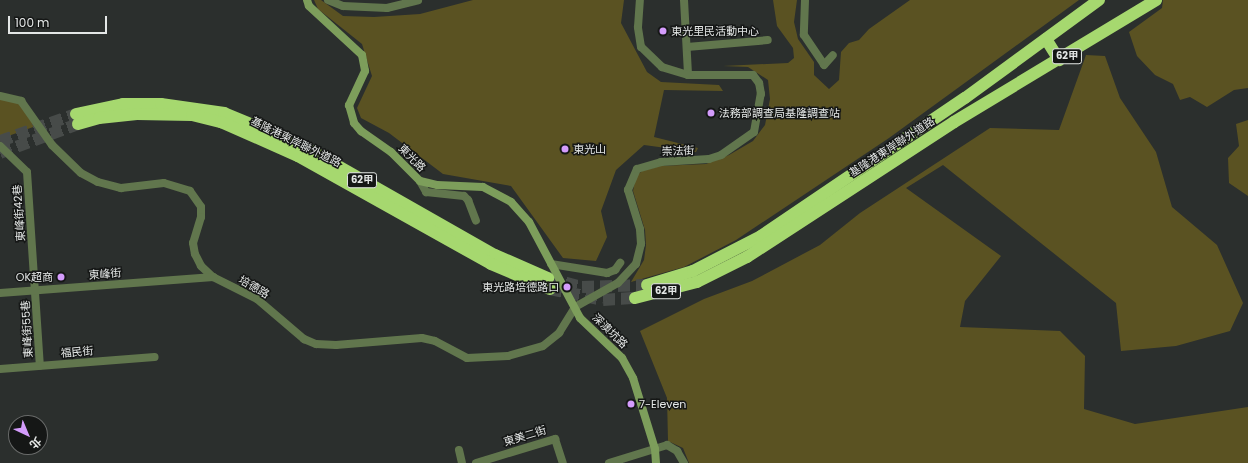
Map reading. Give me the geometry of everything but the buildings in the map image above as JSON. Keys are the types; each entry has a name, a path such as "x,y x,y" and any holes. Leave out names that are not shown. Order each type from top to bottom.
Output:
{"highway":[{"name":"基隆港東岸聯外道路","path":"848,184 1099,0"},
{"name":"基隆港東岸聯外道路","path":"635,298 695,276 744,252 848,184 1059,60 1156,0"},
{"path":"1046,39 1059,60"},
{"name":"基隆港東岸聯外道路","path":"77,119 98,113 137,109 222,117 493,260 549,283"},
{"name":"基隆港東岸聯外道路","path":"647,285 695,276"}],"street":[{"name":"東光路","path":"307,0 309,6 362,56 365,71 349,105 354,123 391,152 420,181 437,185 470,185 502,196 529,222 550,264 575,307"},
{"path":"328,0 343,6 359,3 387,8 413,1"},
{"name":"崇法街","path":"575,307 618,283 636,264 641,244 640,229 628,190 637,169 661,162 709,159 721,155 754,132 761,94 760,83 753,75 688,75 662,67 641,47 638,27 640,0"},
{"path":"684,0 688,75"},
{"path":"805,0 804,35 824,64 833,55"},
{"path":"687,47 768,40"},
{"name":"培德路","path":"0,96 21,101 52,145 81,173 98,182 121,188 164,183 190,191 198,201 202,214 194,237 194,251 201,266 213,277 257,299 304,339 316,344 422,338 435,341 467,358 535,350 558,333 575,307"},
{"name":"東峰街42巷","path":"0,146 27,172 36,290"},
{"path":"420,181 426,192 464,196 468,200 476,221"},
{"path":"550,264 607,273 615,270 620,262"},
{"name":"東峰街","path":"0,293 213,277"},
{"name":"東峰街55巷","path":"36,290 40,366"},
{"name":"深澳坑路","path":"575,307 580,318 622,358 633,378 655,449 656,463"},
{"name":"福民街","path":"0,369 155,357"},
{"name":"東美二街","path":"476,463 555,439 563,463"},
{"path":"609,463 667,445 677,451 684,463"},
{"path":"459,450 462,463"}],"shaded area":[{"path":"314,0 321,0 343,16 374,17 420,14 473,0 624,0 621,23 647,72 661,82 719,85 723,91 664,90 654,137 698,148 696,152 644,145 616,170 601,211 607,237 596,261 563,258 511,186 443,174 389,133 361,118 357,108 372,76 362,44 318,9"},
{"path":"773,0 797,0 794,22 798,39 814,62 814,75 829,89 839,80 841,52 849,43 859,40 869,29 910,0 1079,0 889,138 736,240 684,267 631,282 644,260 646,245 645,230 633,191 636,176 642,171 660,166 706,164 729,155 753,141 765,125 770,99 768,80 748,67 723,66 788,63 794,58 793,48 777,26"},
{"path":"1163,0 1248,0 1248,88 1234,90 1207,107 1190,97 1180,100 1173,84 1155,75 1137,56 1129,32 1162,8"},
{"path":"1086,55 1105,56 1120,98 1156,152 1172,207 1217,245 1243,303 1230,331 1176,346 1121,351 1116,303 943,165 906,188 1001,256 965,301 960,327 1060,331 1085,356 1084,409 1135,424 1248,407 1248,463 689,463 683,448 668,441 667,398 640,331 704,299 752,281 820,245 860,213 990,128 1059,130"},
{"path":"0,97 18,102 36,126 0,139"},
{"path":"1248,120 1248,196 1229,183 1228,158 1239,146 1236,124"}],"tunnel":[{"path":"0,141 76,114"},
{"path":"0,153 78,124"},
{"path":"548,278 582,287 647,285"},
{"path":"550,289 603,300 635,298"}],"place":[{"name":"東光里民活動中心","path":"663,31"},
{"name":"法務部調查局基隆調查站","path":"711,113"},
{"name":"東光山","path":"565,149"},
{"name":"OK超商","path":"61,277"},
{"name":"東光路培德路口","path":"567,287"},
{"name":"7-Eleven","path":"631,404"}]}
